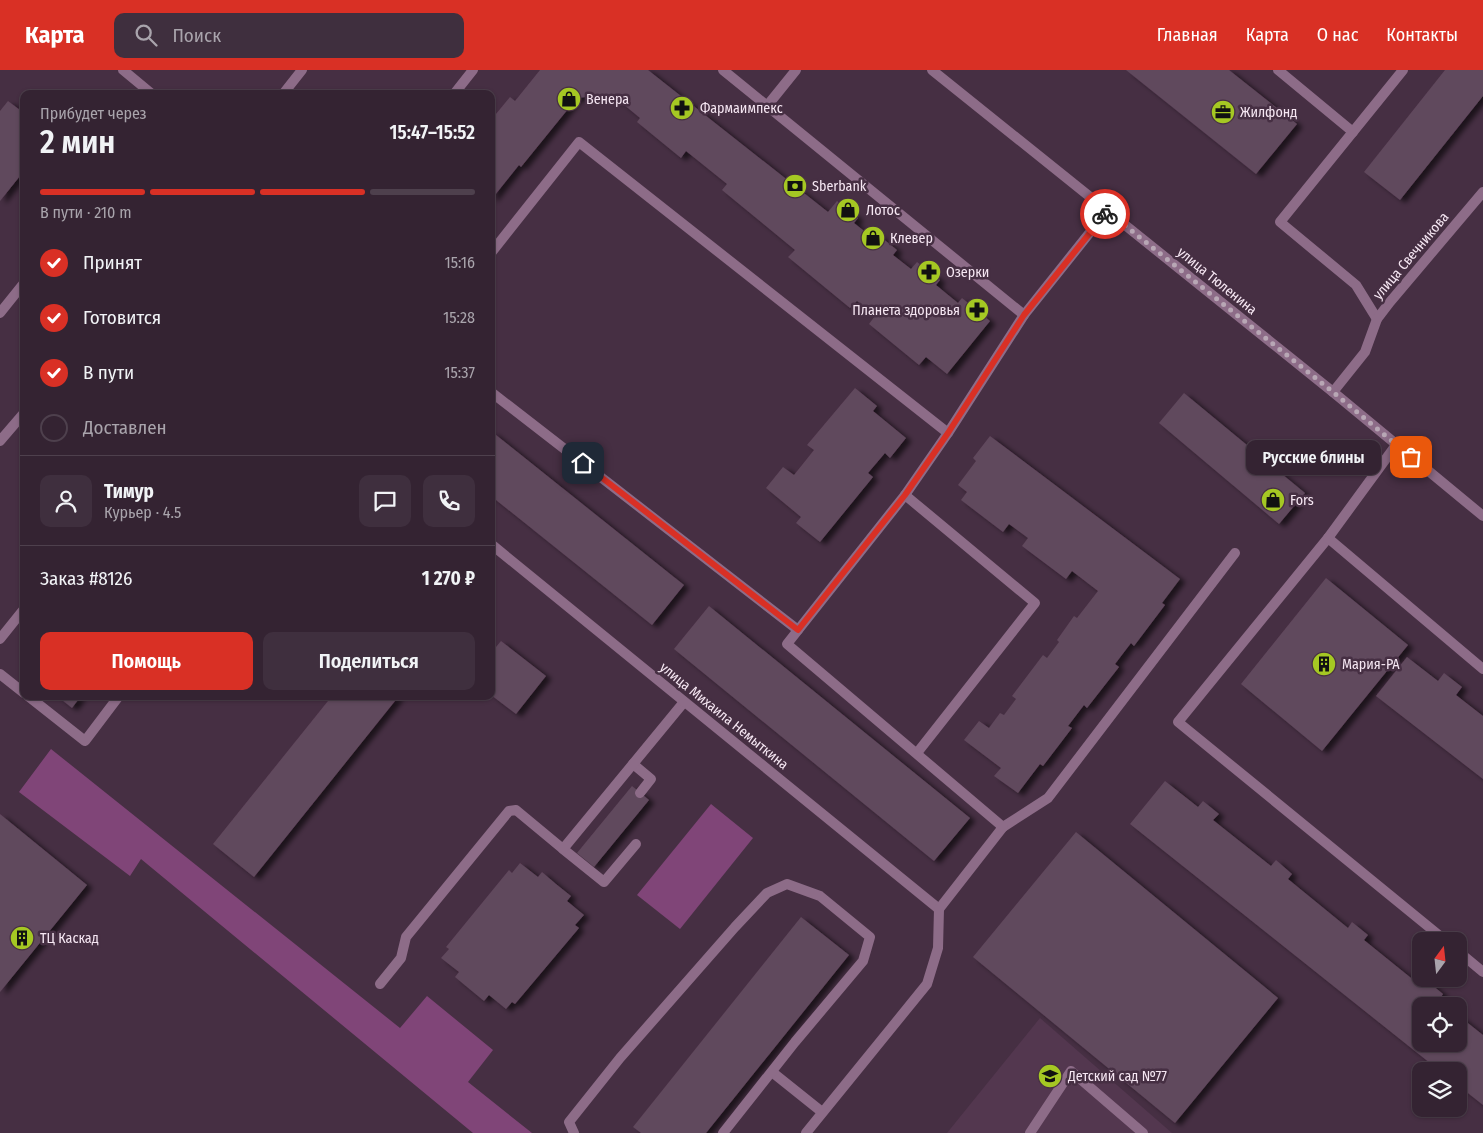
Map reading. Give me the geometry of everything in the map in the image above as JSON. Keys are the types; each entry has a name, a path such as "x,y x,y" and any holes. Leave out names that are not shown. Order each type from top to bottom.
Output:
{"street":[{"path":"123,70 147,90"},
{"path":"286,90 302,70"},
{"path":"457,90 473,70"},
{"path":"723,70 1024,315"},
{"path":"767,106 796,70"},
{"name":"улица Тюленина","path":"932,70 1333,392 1483,516"},
{"path":"1278,70 1353,132"},
{"path":"1377,319 1356,285 1280,222 1404,70"},
{"path":"495,247 579,142 948,433"},
{"name":"улица Свечникова","path":"1333,392 1365,352 1377,319 1483,192"},
{"path":"1003,826 787,644 905,495 948,433 1024,315 1107,211"},
{"path":"0,313 20,288"},
{"path":"495,395 798,630"},
{"path":"0,442 20,418"},
{"path":"1396,445 1328,538 1178,722 1435,932"},
{"path":"905,495 1035,603 917,754"},
{"path":"1328,538 1483,669"},
{"name":"улица Михаила Немыткина","path":"495,547 939,909"},
{"path":"806,1133 927,984 938,948 939,909 1003,826 1048,798 1235,553"},
{"path":"0,640 20,614"},
{"path":"0,674 20,690"},
{"path":"33,700 85,741 117,700"},
{"path":"563,849 684,702"},
{"path":"633,764 651,779 640,793"},
{"path":"380,984 401,958 406,937 509,811 516,810 604,882 636,844"},
{"path":"574,1133 568,1122 620,1058 760,900 767,894 787,884 820,896 870,937 862,961 723,1133"},
{"path":"1468,960 1483,972"},
{"path":"772,1072 822,1112"},
{"path":"1030,1133 1071,1072 1143,1133"}],"shaded area":[{"path":"51,749 400,1028 427,996 493,1050 468,1082 532,1133 473,1133 141,859 130,876 19,792"},
{"path":"711,804 753,838 680,929 637,895"},
{"name":"Детский сад №77","path":"1040,1018 1172,1133 947,1133"}],"building":[{"path":"540,70 648,70 828,212 837,201 858,218 854,223 873,238 876,233 897,250 893,255 911,269 917,262 940,280 936,285 958,303 962,298 990,321 947,374 926,357 919,365 869,324 875,316 857,301 850,308 788,257 795,250 722,190 727,184 686,151 681,158 637,122 640,118 617,99 614,103 604,95 577,98 521,167 519,165 495,195 495,115 510,97 515,101"},
{"path":"1126,70 1229,70 1297,124 1256,174"},
{"path":"1445,70 1483,70 1483,96 1400,200 1364,172"},
{"path":"8,101 20,110 20,176 0,201 0,111"},
{"path":"855,388 877,406 873,411 906,438 890,458 885,453 868,473 873,477 820,542 796,523 801,517 766,488 783,467 794,475 814,450 807,445"},
{"path":"1184,393 1305,493 1279,524 1159,423"},
{"path":"495,434 684,585 652,625 495,499"},
{"path":"990,436 1180,579 1162,603 1165,605 1134,646 1131,643 1115,664 1119,667 1087,708 1084,705 1068,726 1072,728 1043,766 1040,764 1018,793 994,776 1001,768 964,740 979,721 989,728 1000,713 1004,715 1016,699 1012,696 1043,655 1047,658 1074,616 1077,618 1098,591 1072,571 1066,579 1022,546 1028,538 1009,524 1003,532 961,500 967,492 958,485 976,461 973,458"},
{"name":"Мария-РА","path":"1326,578 1408,645 1322,751 1241,684"},
{"path":"709,606 970,818 934,861 674,649"},
{"path":"501,641 546,676 516,714 495,698 495,648"},
{"path":"1407,657 1438,681 1444,673 1462,687 1456,695 1483,716 1483,779 1376,696"},
{"path":"62,700 78,700 72,708"},
{"path":"329,700 396,700 254,877 213,844"},
{"path":"1165,781 1198,807 1203,801 1219,814 1213,820 1271,866 1276,860 1292,874 1288,879 1348,928 1352,922 1368,935 1364,940 1412,979 1412,988 1436,988 1443,994 1441,997 1412,997 1412,1049 1130,824"},
{"path":"632,786 649,800 594,867 577,853"},
{"name":"ТЦ Каскад","path":"0,814 87,885 0,992"},
{"path":"1076,832 1278,998 1175,1123 973,957"},
{"path":"520,863 538,877 542,872 571,896 567,901 584,915 575,925 579,928 515,1004 512,1002 506,1009 489,995 484,1001 455,977 459,972 441,958 449,949 446,947 509,870 512,873"},
{"path":"801,917 849,955 706,1133 641,1133 633,1127"},
{"path":"1467,1022 1483,1035 1483,1105 1467,1092 1467,1062 1429,1062 1416,1052 1467,1052"}],"way so far":[{"path":"1105,214 1107,211 1411,457"}],"place":[{"name":"Венера","path":"569,99"},
{"name":"Фармаимпекс","path":"682,108"},
{"name":"Жилфонд","path":"1223,112"},
{"name":"Sberbank","path":"795,186"},
{"name":"Лотос","path":"848,210"},
{"name":"Клевер","path":"873,238"},
{"name":"Озерки","path":"929,272"},
{"name":"Планета здоровья","path":"977,310"},
{"name":"Русские блины","path":"1411,457"},
{"name":"Fors","path":"1273,500"},
{"name":"Мария-РА","path":"1324,664"},
{"name":"ТЦ Каскад","path":"22,938"},
{"name":"Детский сад №77","path":"1050,1076"}],"route":[{"path":"583,463 798,630 905,495 948,433 1024,315 1105,214"}]}
